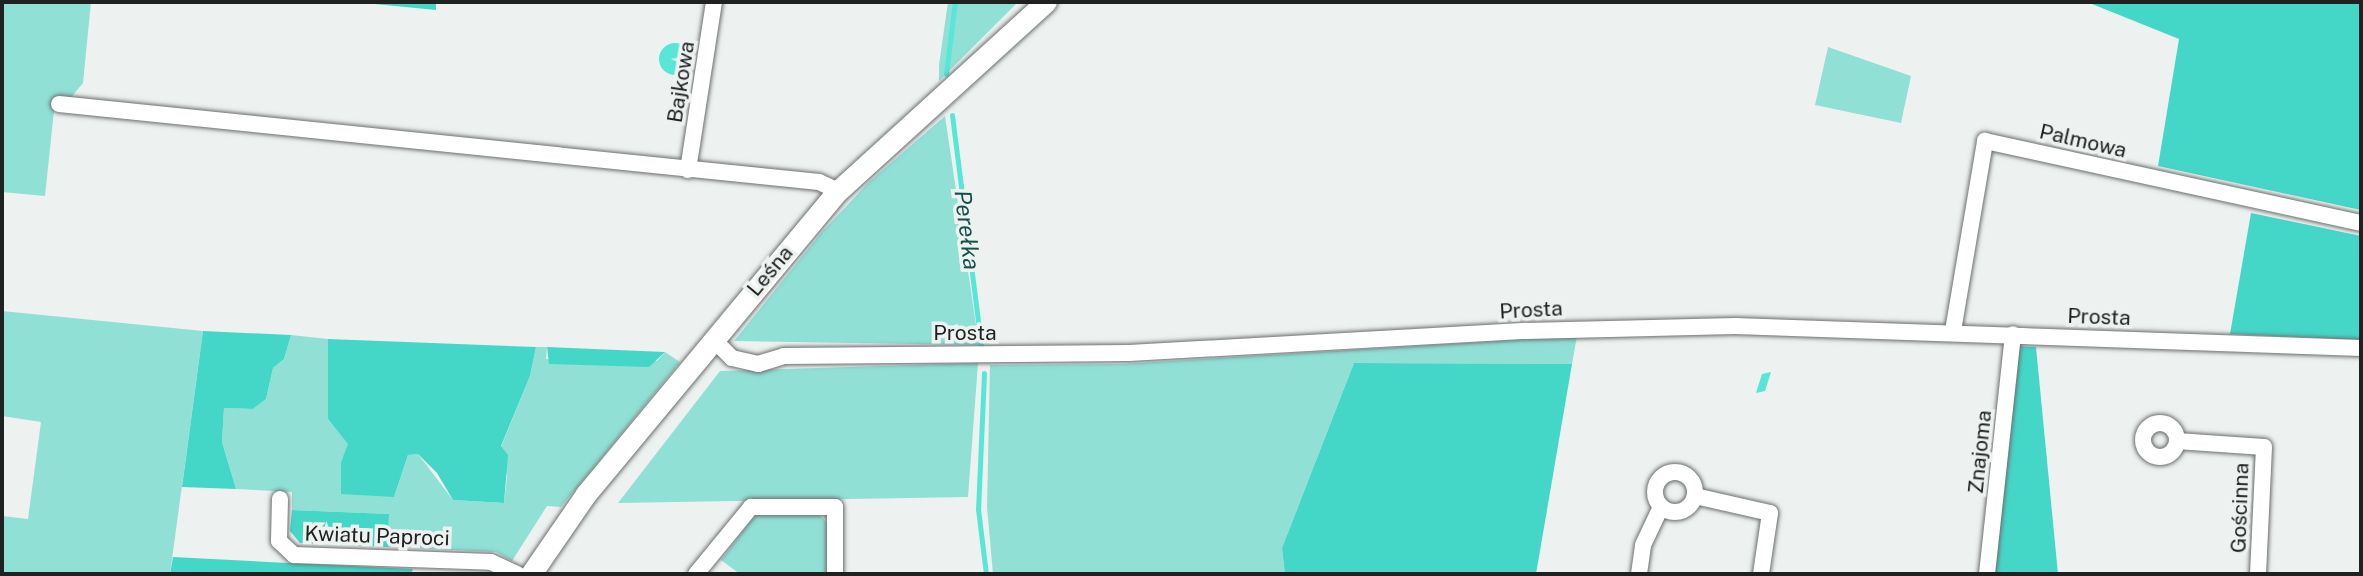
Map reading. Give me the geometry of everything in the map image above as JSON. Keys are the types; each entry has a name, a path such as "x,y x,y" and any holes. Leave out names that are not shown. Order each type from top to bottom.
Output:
{"street":[{"name":"Bajkowa","path":"688,170 714,2"},
{"name":"Leśna","path":"531,574 586,494 712,339 838,191 1046,2"},
{"path":"59,104 818,182 838,191"},
{"name":"Palmowa","path":"1953,331 1985,141 2361,223"},
{"name":"Prosta","path":"712,339 732,358 758,364 784,356 1129,353 1595,328 1953,331 2361,348"},
{"name":"Znajoma","path":"1987,574 2013,334"},
{"name":"Gościnna","path":"2177,442 2264,447 2259,574"},
{"path":"1672,471 1691,479 1695,496 1690,505 1678,512 1661,507 1655,497 1656,483 1672,471"},
{"path":"1695,496 1770,513 1761,574"},
{"name":"Kwiatu Paproci","path":"280,499 279,541 294,555 491,562 517,574"},
{"path":"696,574 751,507 835,507 835,574"},
{"path":"1639,574 1643,545 1661,507"}],"shaded area":[{"path":"2,2 91,2 83,83 69,100 55,101 45,196 2,192"},
{"path":"354,2 436,2 436,10"},
{"path":"948,2 1018,2 939,81 939,65"},
{"path":"2087,2 2361,2 2361,210 2158,166 2179,39"},
{"path":"675,43 686,48 691,59 686,70 675,75 664,70 659,59 664,48"},
{"path":"1828,47 1911,76 1901,123 1815,105"},
{"path":"945,116 979,345 734,341 821,233 869,182"},
{"path":"2251,213 2361,236 2361,340 2230,334"},
{"path":"2,311 203,331 170,574 2,574 2,516 28,519 41,422 2,416"},
{"path":"203,331 291,335 284,359 273,368 266,399 253,409 224,408 222,442 236,489 182,487"},
{"path":"291,335 328,339 328,419 349,444 341,462 394,497 408,455 418,454 453,500 504,503 507,477 501,447 530,376 536,347 547,347 546,359 657,361 665,352 680,362 561,507 547,506 512,561 496,552 388,547 389,514 292,510 292,492 236,489 222,442 224,408 253,409 266,399 273,368 284,359"},
{"path":"1577,336 1572,364 1354,363 1282,548 1285,574 993,574 987,507 990,365 1123,364"},
{"path":"328,339 536,347 530,376 501,446 508,455 504,503 453,500 437,473 418,454 408,455 394,497 341,494 341,462 348,444 328,419"},
{"path":"2015,346 2036,347 2058,574 1992,574"},
{"path":"547,347 665,352 649,367 549,364"},
{"path":"978,363 968,497 618,503 720,371"},
{"path":"1354,363 1572,364 1536,574 1285,574 1282,548"},
{"path":"1771,372 1765,391 1756,393 1762,374"},
{"path":"292,510 389,514 388,547 300,543 290,531"},
{"path":"816,512 827,522 827,574 740,574 721,560 757,513"},
{"path":"173,557 413,569 411,574 170,574"}],"waterway":[{"name":"Perełka","path":"946,74 955,2"},
{"name":"Perełka","path":"952,115 981,345"},
{"name":"Perełka","path":"984,373 978,509 986,574"}]}
